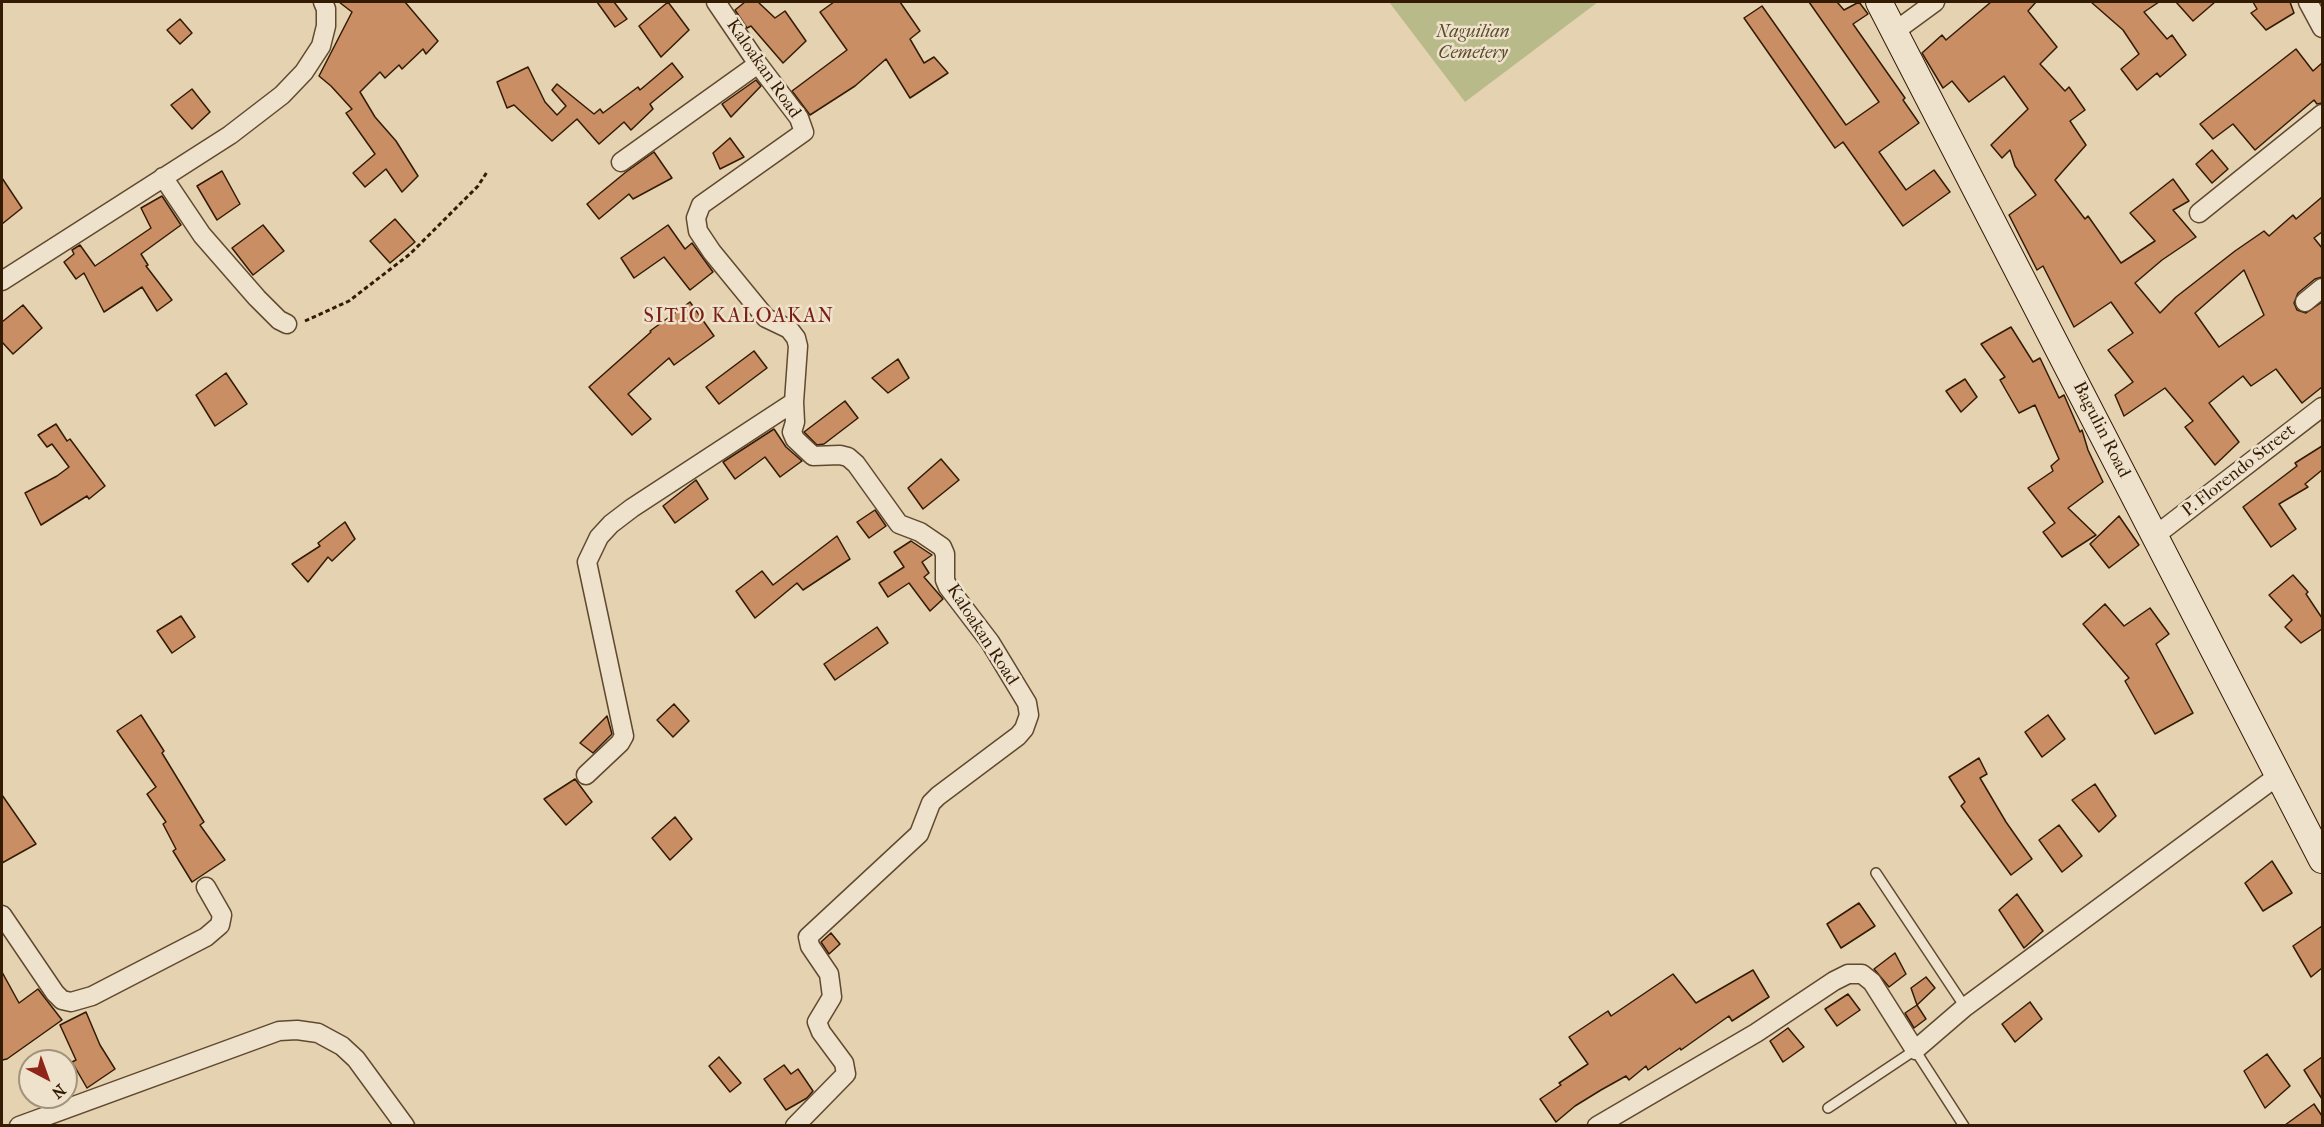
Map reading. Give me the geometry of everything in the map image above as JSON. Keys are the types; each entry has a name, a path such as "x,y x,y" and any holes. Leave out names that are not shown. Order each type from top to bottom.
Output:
{"main road":[{"name":"Bagulin Road","path":"1879,2 2322,860"}],"street":[{"path":"2,281 240,128 282,95 304,72 321,46 326,26 326,9 323,2"},
{"name":"Kaloakan Road","path":"716,2 758,64 799,118 804,132 701,205 696,218 698,231 712,252 766,318 789,329 796,338 798,346 795,422 792,432 804,450 813,456 848,457 856,464 899,525 920,532 942,547 945,554 945,580 948,587 990,642 1027,704 1029,715 1024,729 1018,736 931,803 920,834 808,937 810,946 829,974 831,988 831,997 818,1022 820,1032 844,1063 846,1074 795,1125"},
{"path":"1894,32 1935,2"},
{"path":"2308,2 2322,28"},
{"path":"621,162 758,64"},
{"path":"2199,213 2322,114"},
{"path":"163,177 202,235 257,298 279,320 287,324"},
{"path":"2305,302 2322,288"},
{"path":"586,775 620,743 624,736 587,562 599,537 611,524 632,508 794,402"},
{"name":"P. Florendo Street","path":"2156,535 2322,407"},
{"path":"1597,1125 1756,1034 1848,974 1862,974 1872,982 1915,1050 1965,1007 2279,775"},
{"path":"2,915 55,993 62,1000 72,1002 92,996 206,937 220,925 222,915 206,887"},
{"path":"19,1125 279,1031 297,1030 318,1033 342,1046 356,1059 405,1125"}],"lane":[{"path":"1876,873 1965,1007"},
{"path":"1828,1108 1915,1050 1964,1125"}],"path":[{"path":"287,324 302,322 349,301 369,287 410,254 478,186 487,172"}],"green space":[{"name":"Naguilian Cemetery","path":"1389,2 1598,2 1465,102"}],"building":[{"path":"339,2 405,2 438,41 426,54 423,49 402,69 399,65 385,78 380,72 360,92 375,117 396,141 418,176 402,192 386,169 365,187 353,173 375,154 346,113 352,109 319,76 352,12"},
{"path":"597,2 614,2 627,19 615,27"},
{"path":"668,2 689,30 661,57 639,26"},
{"path":"745,2 758,2 775,18 785,11 806,41 783,63 751,26 747,28 735,10"},
{"path":"834,2 900,2 920,31 910,39 924,63 934,57 948,73 910,98 886,59 855,86 810,115 792,91 847,50 820,12"},
{"path":"1809,2 1837,2 1844,10 1859,2 1868,14 1853,24 1905,98 1903,100 1919,123 1879,152 1906,190 1934,170 1950,192 1903,226 1843,142 1835,148 1744,18 1762,6 1846,125 1879,102"},
{"path":"1991,2 2036,2 2028,11 2057,47 2040,64 2065,91 2069,87 2085,110 2070,121 2086,145 2055,180 2085,219 2088,216 2121,263 2155,241 2130,213 2173,179 2189,201 2173,210 2196,237 2162,260 2135,283 2160,313 2176,297 2235,251 2264,231 2269,236 2293,215 2296,219 2322,197 2322,232 2314,238 2322,248 2322,277 2315,279 2298,293 2294,303 2297,310 2306,313 2322,302 2322,387 2302,403 2276,369 2251,386 2243,376 2209,403 2239,442 2215,465 2185,427 2193,421 2165,388 2124,416 2115,395 2133,382 2108,350 2133,333 2111,302 2074,327 2043,266 2037,270 2009,215 2036,195 2015,166 2010,150 2002,158 1991,145 2028,109 2004,76 1969,102 1952,81 1943,88 1922,53 1942,35 1946,40","holes":["2244,270 2264,315 2219,347 2195,313"]},
{"path":"2091,2 2159,2 2144,12 2167,39 2172,35 2186,55 2160,77 2157,73 2137,90 2121,69 2139,54 2123,30"},
{"path":"2176,2 2215,2 2193,21"},
{"path":"2253,2 2290,2 2294,13 2266,30 2251,13 2257,9"},
{"path":"180,19 192,33 180,44 167,30"},
{"path":"2296,49 2313,71 2322,63 2322,103 2317,104 2314,100 2255,150 2233,124 2213,139 2200,124"},
{"path":"672,63 683,77 650,104 653,109 631,130 624,122 599,144 577,119 552,141 514,105 507,108 497,82 528,67 545,102 557,115 566,106 552,90 557,84 594,114 600,109 603,113 638,87 640,90"},
{"path":"756,80 761,86 731,117 722,104"},
{"path":"192,89 210,112 192,129 171,105"},
{"path":"730,138 744,157 720,169 713,153"},
{"path":"2212,150 2228,169 2212,183 2196,164"},
{"path":"654,152 672,178 633,199 629,194 599,219 587,204"},
{"path":"222,171 240,204 217,220 197,186"},
{"path":"2,178 22,208 2,224"},
{"path":"162,196 181,225 141,254 148,265 146,266 172,300 157,311 142,287 104,312 84,273 76,279 64,262 74,254 72,250 80,245 95,266 151,228 141,208"},
{"path":"395,219 415,242 390,263 370,241"},
{"path":"263,225 284,251 253,275 232,248"},
{"path":"668,225 685,249 692,243 713,272 690,290 664,257 634,278 621,258"},
{"path":"690,302 714,336 674,365 669,358 628,394 651,419 632,435 589,387 650,331"},
{"path":"23,305 42,328 13,354 2,342 2,322"},
{"path":"2011,327 2033,362 2040,358 2059,398 2064,395 2080,432 2082,430 2088,450 2103,482 2068,508 2096,535 2062,557 2043,532 2055,523 2028,488 2053,471 2051,466 2059,459 2035,405 2019,413 2000,380 2005,377 1981,344"},
{"path":"754,351 767,368 719,404 706,387"},
{"path":"898,359 909,378 888,393 872,378"},
{"path":"226,373 247,404 215,426 196,395"},
{"path":"1965,379 1977,397 1961,412 1946,391"},
{"path":"845,401 858,418 824,444 817,445 804,432"},
{"path":"56,424 67,441 70,439 105,486 89,499 87,496 41,525 25,493 69,467 52,444 47,447 38,435"},
{"path":"774,429 786,447 802,461 780,477 765,457 735,479 723,462"},
{"path":"2322,446 2322,470 2305,484 2308,487 2279,504 2296,529 2271,547 2243,507 2297,466 2295,463"},
{"path":"941,459 959,480 923,509 908,488"},
{"path":"696,480 708,499 675,523 663,506"},
{"path":"875,510 886,526 869,538 857,522"},
{"path":"2119,516 2139,545 2109,568 2090,544"},
{"path":"345,522 355,539 332,561 328,557 308,582 292,564 320,546 318,543"},
{"path":"837,536 850,559 803,590 797,583 755,618 736,591 762,571 773,585"},
{"path":"911,541 932,555 922,562 929,573 924,577 943,599 930,611 909,583 888,597 879,583 904,567 894,552"},
{"path":"2293,575 2308,592 2306,594 2322,618 2322,629 2301,643 2285,627 2292,620 2269,595"},
{"path":"2105,604 2124,626 2150,608 2169,634 2156,644 2193,713 2155,734 2125,681 2129,678 2083,624"},
{"path":"181,616 195,637 172,653 157,631"},
{"path":"877,627 888,643 835,680 824,664"},
{"path":"674,704 689,721 673,737 657,720"},
{"path":"141,715 204,822 200,825 225,860 192,882 173,851 176,849 163,824 166,822 147,794 156,787 117,731"},
{"path":"2048,715 2065,739 2042,757 2025,732"},
{"path":"607,716 612,734 593,753 580,743"},
{"path":"1979,758 1987,774 1980,778 2006,822 2032,859 2011,875 1961,806 1965,802 1949,777"},
{"path":"575,779 592,802 566,825 544,799"},
{"path":"2095,784 2116,816 2099,832 2072,800"},
{"path":"2,795 36,844 2,863"},
{"path":"675,817 692,839 670,860 652,838"},
{"path":"2059,825 2082,856 2062,872 2039,840"},
{"path":"2272,861 2292,893 2263,911 2245,883"},
{"path":"2017,894 2043,931 2024,948 1999,910"},
{"path":"1859,903 1875,926 1841,948 1827,924"},
{"path":"2322,926 2322,968 2311,977 2293,946"},
{"path":"831,933 840,944 829,954 821,942"},
{"path":"1895,953 1906,974 1889,987 1874,969"},
{"path":"1753,970 1769,997 1732,1021 1729,1016 1681,1050 1680,1048 1648,1070 1646,1066 1629,1080 1626,1076 1601,1090 1575,1106 1556,1122 1540,1099 1588,1064 1569,1037 1608,1011 1611,1016 1673,974 1696,1003"},
{"path":"2,972 19,1003 38,989 62,1020 7,1059 2,1060"},
{"path":"1926,977 1935,988 1917,1005 1911,988"},
{"path":"1848,994 1860,1010 1837,1026 1825,1009"},
{"path":"2030,1002 2042,1019 2015,1042 2002,1024"},
{"path":"1917,1005 1926,1019 1914,1028 1905,1013"},
{"path":"86,1012 100,1045 115,1069 87,1088 78,1072 78,1049 71,1049 60,1025"},
{"path":"1788,1028 1804,1047 1783,1062 1770,1041"},
{"path":"2267,1054 2290,1086 2265,1108 2244,1071"},
{"path":"719,1057 741,1083 730,1092 709,1066"},
{"path":"2322,1057 2322,1099 2304,1070"},
{"path":"784,1065 791,1074 798,1069 813,1091 807,1098 786,1110 764,1079"},
{"path":"2314,1104 2322,1116 2322,1125 2285,1125"}],"district":[{"name":"SITIO KALOAKAN","path":"739,317"}]}
